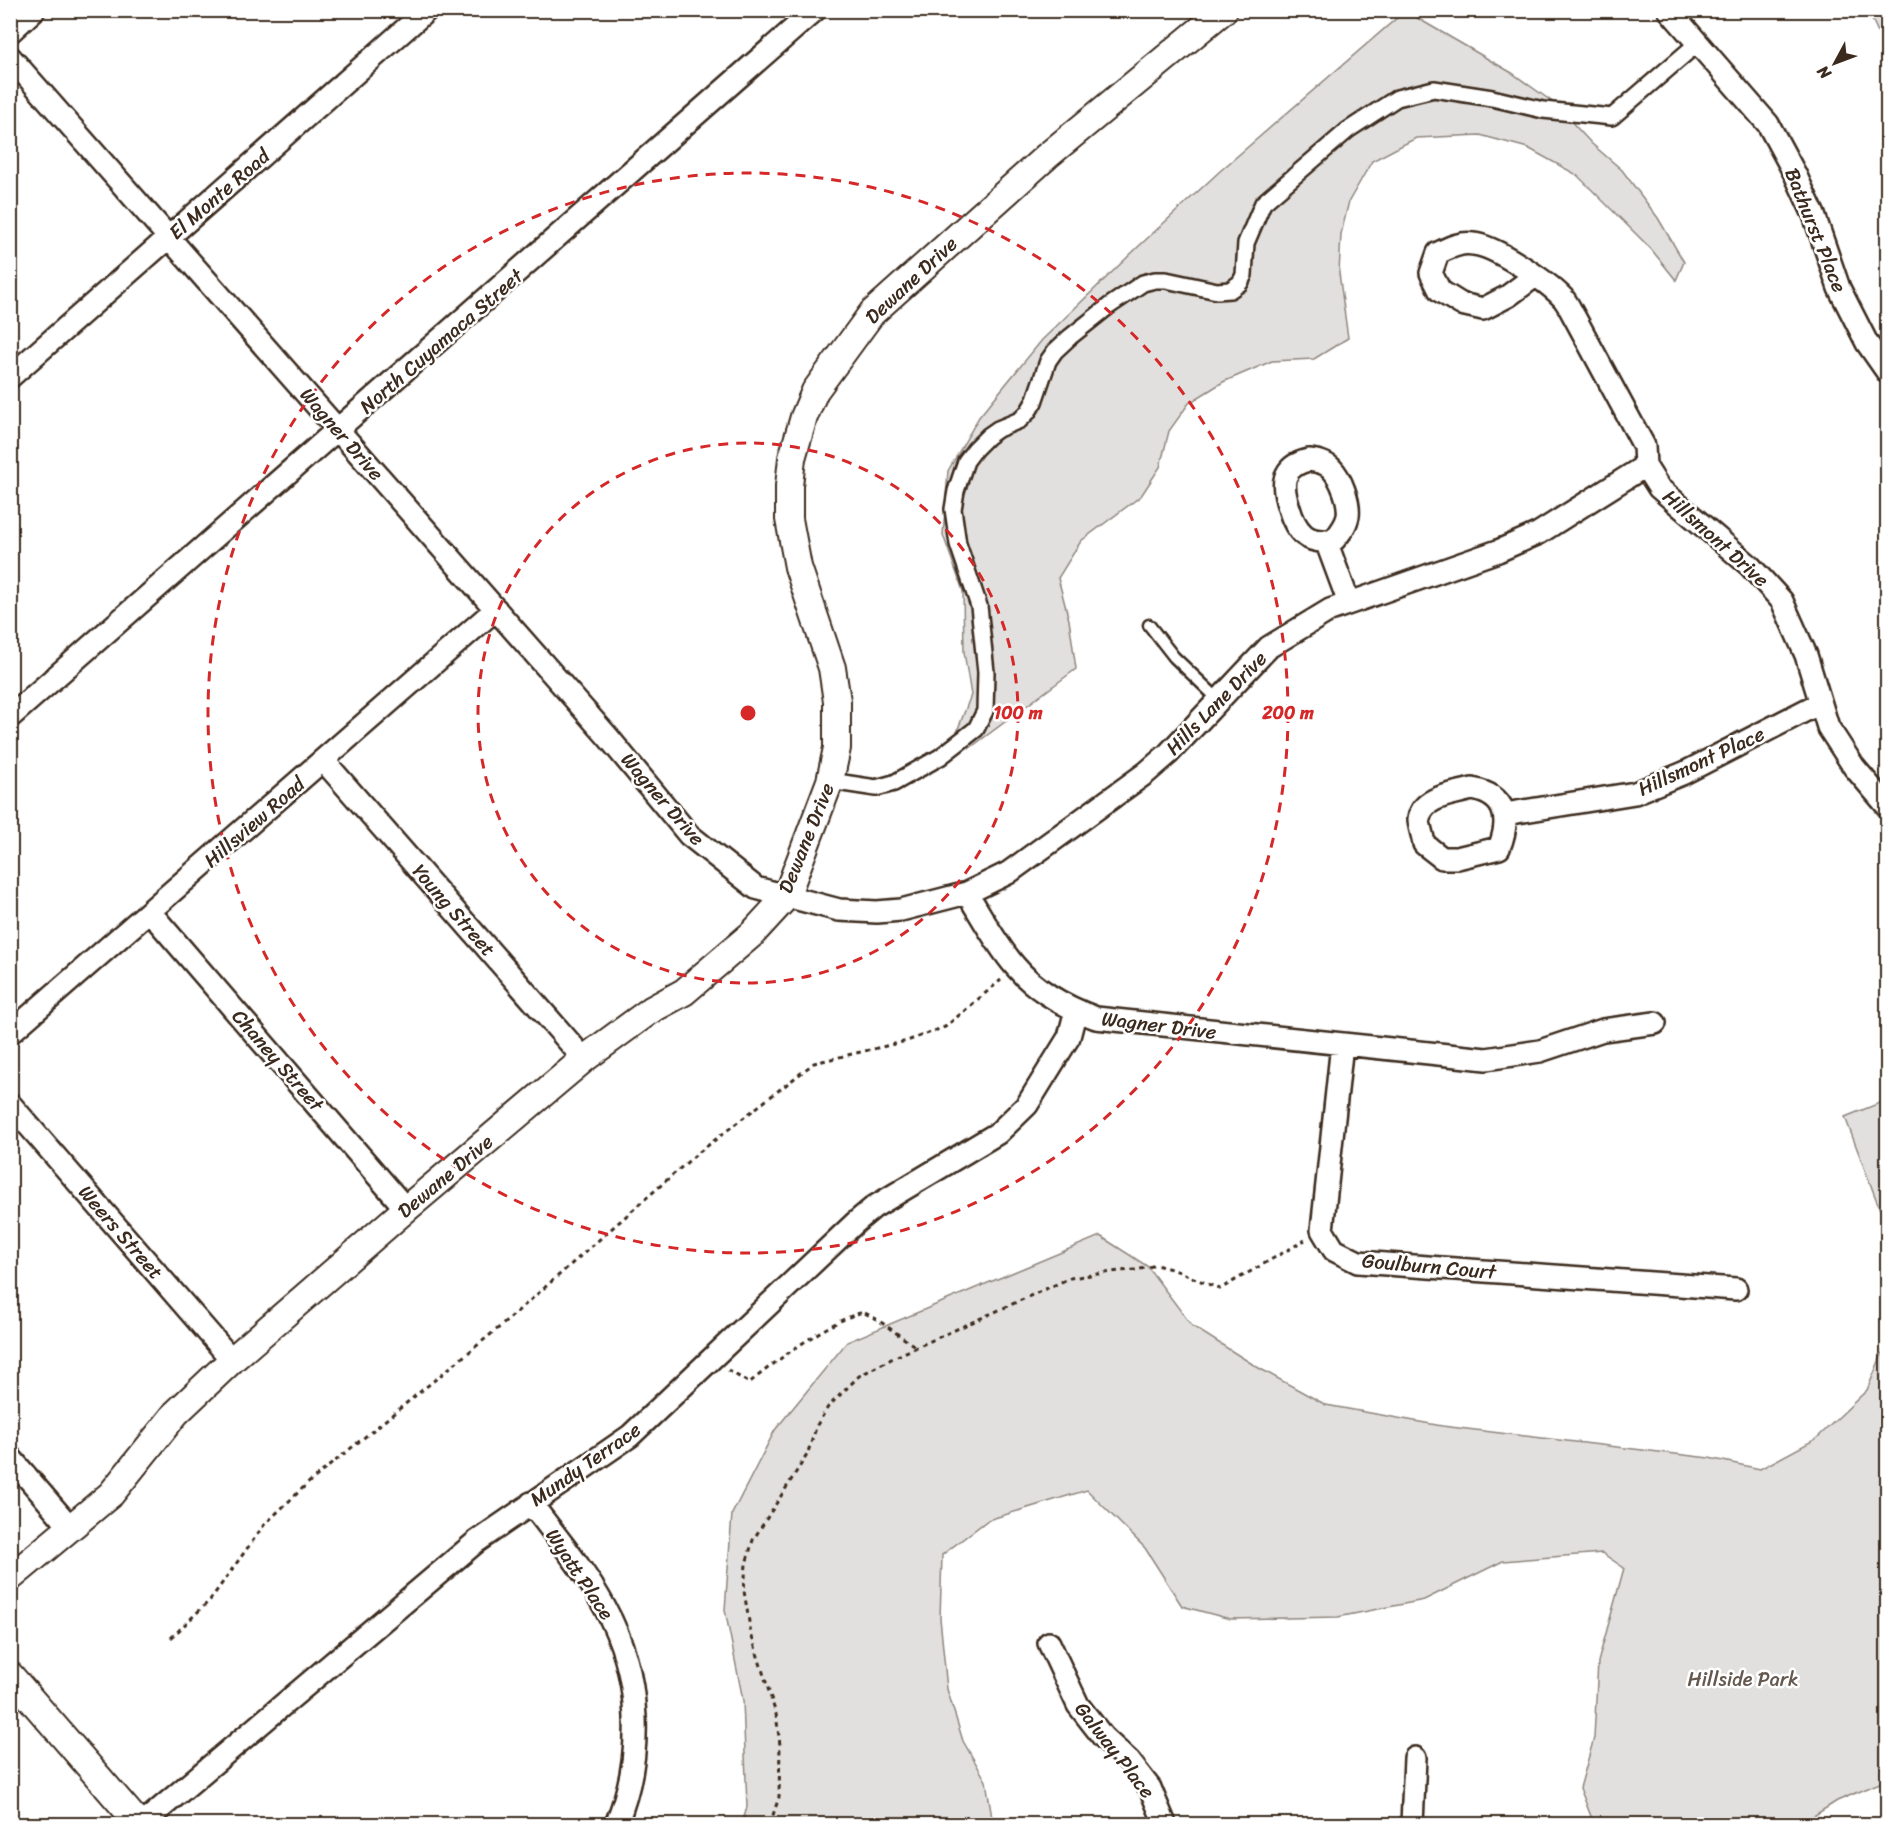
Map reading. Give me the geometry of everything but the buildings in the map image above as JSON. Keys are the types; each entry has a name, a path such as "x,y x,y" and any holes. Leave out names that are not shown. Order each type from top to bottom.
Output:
{"street":[{"path":"10,32 34,10"},
{"name":"El Monte Road","path":"10,377 427,10"},
{"name":"North Cuyamaca Street","path":"10,717 815,10"},
{"name":"Dewane Drive","path":"10,1578 111,1494 176,1413 232,1360 584,1059 651,1010 684,992 753,934 786,897 830,782 836,759 834,679 828,651 804,587 796,558 788,502 795,444 815,391 872,313 1047,156 1224,10"},
{"name":"Bathurst Place","path":"1669,10 1768,124 1814,215 1839,288 1866,343 1887,373"},
{"path":"830,782 876,788 894,783 940,757 976,729 985,711 986,672 979,606 958,544 954,509 956,492 966,461 975,449 998,429 1020,420 1028,412 1034,402 1048,361 1070,337 1143,283 1166,280 1217,291 1230,290 1240,283 1244,275 1246,243 1263,203 1348,130 1397,98 1434,89 1492,98 1543,110 1612,117 1699,42"},
{"name":"Wagner Drive","path":"10,57 653,788 689,834 756,888 839,910 877,912 901,910 967,893 1016,967 1042,991 1096,1018 1486,1059 1540,1051 1603,1030 1655,1023"},
{"name":"Hillsmont Drive","path":"1535,276 1562,298 1575,318 1644,447 1645,466 1659,488 1750,566 1782,601 1806,655 1828,727 1854,767 1887,807"},
{"name":"Hills Lane Drive","path":"967,893 1008,873 1114,797 1168,754 1269,647 1330,610 1498,551 1539,533 1645,466"},
{"path":"1326,541 1349,603"},
{"name":"Hillsview Road","path":"10,1033 496,609"},
{"name":"Hillsmont Place","path":"1504,814 1635,793 1684,773 1820,704"},
{"name":"Young Street","path":"324,761 584,1059"},
{"name":"Chaney Street","path":"150,912 406,1209"},
{"name":"Mundy Terrace","path":"141,1824 476,1542 630,1436 874,1207 998,1133 1027,1105 1069,1037 1076,1010"},
{"path":"1322,1230 1342,1044"},
{"name":"Weers Street","path":"10,1104 232,1360"},
{"name":"Goulburn Court","path":"1322,1230 1334,1250 1358,1262 1736,1289"},
{"path":"10,1457 71,1528"},
{"name":"Wyatt Place","path":"531,1503 605,1607 615,1628 630,1674 634,1697 635,1744 628,1791 616,1824"},
{"name":"Galway Place","path":"1049,1643 1078,1705 1103,1737 1129,1761 1150,1788 1165,1824"},
{"path":"10,1675 141,1824"},
{"path":"1412,1824 1415,1758"}],"lane":[{"path":"1149,625 1174,657 1219,700"}],"path":[{"path":"171,1638 210,1600 264,1525 307,1484 501,1326 693,1157 814,1063 907,1041 945,1027 1016,967"},
{"path":"770,1824 779,1797 780,1745 776,1714 751,1634 744,1592 746,1564 753,1540 807,1455 817,1425 828,1407 859,1377 916,1347 1070,1278 1137,1270 1156,1265 1175,1270 1220,1289 1322,1230"},
{"path":"712,1359 749,1383 822,1331 846,1317 863,1312 916,1347"}],"green space":[{"path":"1405,11 1512,73 1554,103 1592,144 1622,170 1658,218 1684,262 1676,280 1651,249 1577,175 1528,148 1480,135 1416,138 1372,161 1349,201 1341,234 1339,273 1348,338 1314,359 1272,361 1223,382 1189,403 1169,431 1160,467 1141,496 1081,541 1058,578 1069,620 1076,669 970,748 958,729 971,695 964,652 963,591 943,535 948,471 979,417 1042,340 1138,247 1220,171"},
{"path":"1868,11 1887,11 1887,51"},
{"path":"1887,1100 1887,1228 1845,1117"},
{"name":"Hillside Park","path":"1100,1236 1147,1266 1192,1326 1257,1367 1326,1405 1442,1426 1709,1458 1760,1469 1816,1439 1867,1390 1887,1342 1887,1780 1837,1801 1801,1824 1594,1824 1580,1788 1594,1738 1598,1662 1624,1568 1602,1553 1503,1561 1424,1600 1338,1617 1230,1619 1182,1606 1145,1548 1087,1490 988,1520 942,1555 940,1618 947,1689 963,1741 986,1781 993,1824 742,1824 747,1807 743,1700 725,1610 732,1514 775,1430 847,1342"}]}
